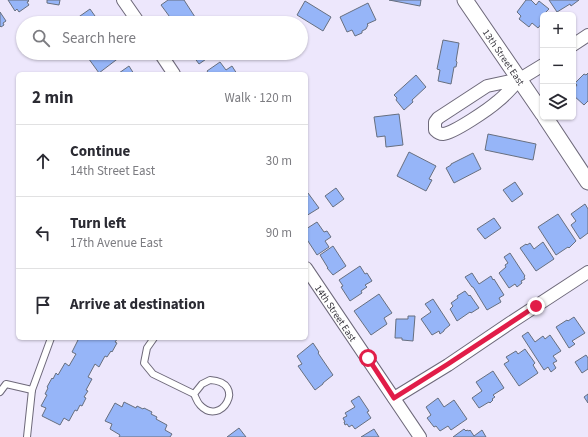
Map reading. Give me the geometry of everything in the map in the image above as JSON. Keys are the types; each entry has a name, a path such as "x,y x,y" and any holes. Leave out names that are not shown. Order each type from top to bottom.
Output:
{"street":[{"path":"124,0 134,16"},
{"name":"13th Street East","path":"465,0 540,109"},
{"path":"576,43 588,35"},
{"path":"165,60 173,72"},
{"path":"520,79 487,86 438,118 435,122 435,130 438,133 444,134 462,126 500,100 520,79 540,66"},
{"path":"547,120 588,182"},
{"name":"14th Street East","path":"308,271 420,437"},
{"path":"394,398 588,272"}],"lane":[{"path":"27,437 32,390 50,340"},
{"path":"152,340 146,348 144,363 153,374 194,394 200,405 209,412 224,408 230,392 226,385 218,380 210,380 202,384 194,394"},
{"path":"0,392 6,384 32,390"}],"building":[{"path":"8,0 28,0 29,1 27,2 29,5 19,12 17,9 15,11"},
{"path":"47,0 60,0 59,5 47,3"},
{"path":"168,0 184,0 194,16 169,16 161,5"},
{"path":"389,0 421,0 420,6"},
{"path":"526,0 531,0 536,5 539,1 549,9 546,12 540,12 540,26 538,28 532,23 529,27 519,19 521,16 517,12"},
{"path":"549,0 579,0 571,6 570,4 557,12"},
{"path":"305,1 331,17 323,31 308,22 308,16 297,15"},
{"path":"368,3 376,20 367,24 366,29 362,31 362,33 355,36 352,30 347,32 340,17"},
{"path":"90,9 95,16 80,16"},
{"path":"0,12 6,21 1,27 0,26"},
{"path":"443,40 459,43 457,62 456,67 454,67 451,84 438,81 440,70 437,69"},
{"path":"90,60 116,60 100,72 98,72"},
{"path":"196,60 205,60 199,64"},
{"path":"220,62 226,70 232,66 236,72 208,72"},
{"path":"129,66 133,72 120,72"},
{"path":"588,73 588,101 584,105 576,98 576,82 584,74 586,75"},
{"path":"416,75 426,87 404,110 394,95"},
{"path":"399,114 403,145 386,147 385,136 377,137 374,117"},
{"path":"488,134 536,144 533,160 485,150"},
{"path":"409,152 436,166 429,179 432,180 426,191 397,176"},
{"path":"473,153 481,169 454,183 446,168"},
{"path":"515,182 523,194 512,202 503,190"},
{"path":"336,188 344,199 333,207 325,196"},
{"path":"308,193 319,208 308,215"},
{"path":"585,204 588,209 588,233 580,239 571,225 576,221 571,214"},
{"path":"558,214 576,241 569,248 568,247 556,255 538,227"},
{"path":"494,218 501,228 485,239 477,229"},
{"path":"317,222 324,232 327,231 331,237 325,241 329,247 317,255 308,241 308,228"},
{"path":"543,242 554,259 536,271 520,248 530,243 534,249"},
{"path":"333,246 346,266 333,275 327,268 320,255"},
{"path":"510,253 525,276 525,279 521,281 522,283 517,287 515,284 509,288 499,273 508,263 504,257"},
{"path":"360,266 372,281 365,285 367,287 361,291 362,293 350,301 341,287 343,286 339,280"},
{"path":"472,273 479,284 491,276 493,280 494,279 504,295 499,298 501,302 487,310 465,277"},
{"path":"465,291 469,296 470,295 479,308 457,321 450,309 453,306 451,303 458,298 457,296"},
{"path":"379,294 392,313 384,318 387,324 371,335 354,311"},
{"path":"433,299 450,325 440,334 439,331 432,335 421,319 431,312 425,304"},
{"path":"408,316 415,316 413,341 395,338 396,319 408,319"},
{"path":"574,317 585,333 572,341 575,344 569,348 556,327"},
{"path":"528,332 535,342 543,336 545,339 550,335 561,351 553,356 557,361 553,363 556,368 551,372 548,367 544,370 522,336"},
{"path":"78,340 116,340 115,342 117,343 112,352 111,351 107,357 105,356 99,367 95,364 88,377 92,379 86,390 88,391 84,397 86,398 82,406 80,405 77,411 75,410 69,421 64,418 60,425 42,416 46,408 41,406 47,395 45,394 48,388 47,387 52,378 53,379 56,373 58,375 65,363 69,366 76,354 72,352"},
{"path":"313,343 333,375 315,390 298,366 302,364 297,356"},
{"path":"525,349 535,363 533,365 538,373 519,386 504,364 509,361 506,357 516,351 518,354"},
{"path":"586,355 588,358 588,369 582,373 575,362"},
{"path":"493,371 504,388 493,395 495,397 490,403 489,402 479,408 472,398 482,391 476,382"},
{"path":"588,394 588,403 584,397"},
{"path":"359,396 369,411 367,412 371,418 355,429 352,425 349,427 347,424 345,425 343,418 347,416 345,413 355,407 351,401"},
{"path":"438,398 444,407 454,400 467,419 451,430 448,426 440,431 436,426 434,427 427,418 431,415 426,407"},
{"path":"124,402 136,408 137,406 152,412 151,414 157,417 156,419 167,425 165,430 172,434 170,437 119,437 120,435 110,429 112,424 105,421 115,403 122,407"},
{"path":"239,428 246,437 227,437"},
{"path":"374,429 379,437 361,437"},
{"path":"464,429 466,431 470,430 474,436 482,430 486,437 453,437"}],"route":[{"path":"368,358 394,398 536,306"}]}
